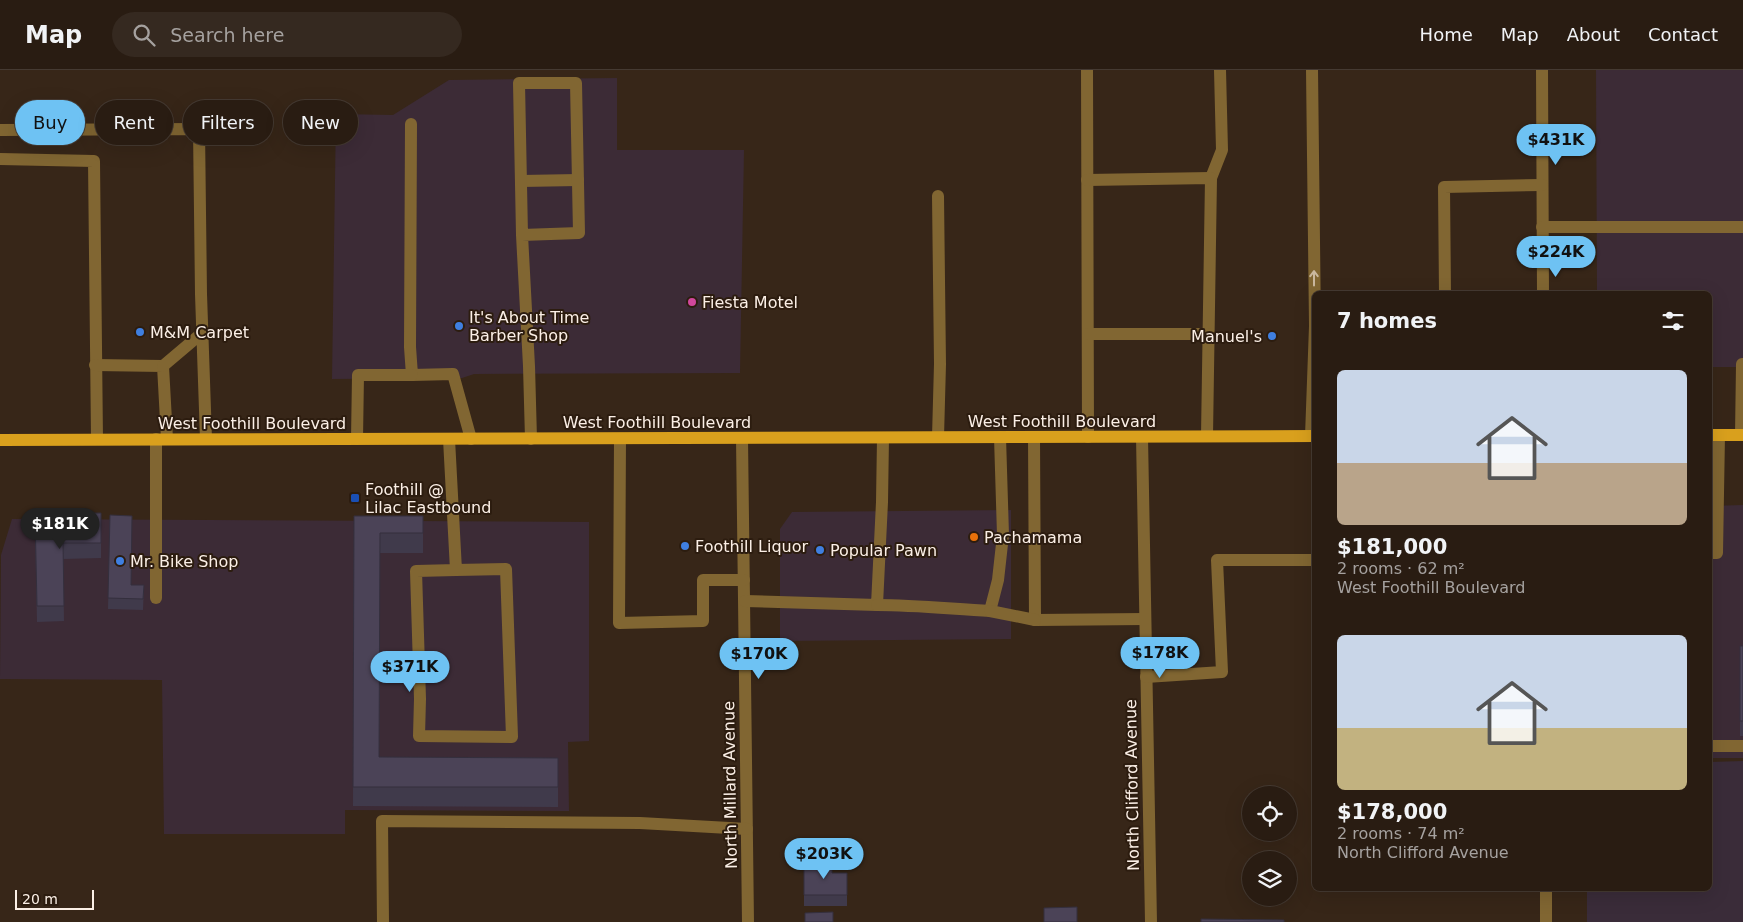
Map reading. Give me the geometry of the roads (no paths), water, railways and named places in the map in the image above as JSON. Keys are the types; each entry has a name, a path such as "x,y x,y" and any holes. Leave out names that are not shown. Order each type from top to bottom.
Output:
{"main road":[{"path":"1715,435 1742,435"},
{"name":"West Foothill Boulevard","path":"0,440 1312,436"}],"street":[{"path":"1086,70 1088,436"},
{"path":"1207,436 1211,178 1222,150 1220,70"},
{"path":"1312,70 1315,291"},
{"path":"1542,70 1543,291"},
{"path":"522,235 579,233 576,82 520,83 522,235 531,439"},
{"path":"411,124 410,347 412,375"},
{"path":"0,130 199,129 202,333 206,439"},
{"path":"0,159 94,161 97,439"},
{"path":"1087,180 1211,178"},
{"path":"521,181 578,180"},
{"path":"1445,291 1444,187 1542,185"},
{"path":"938,196 940,364 938,437"},
{"path":"1542,227 1743,227"},
{"path":"95,365 163,366 202,333"},
{"path":"1088,334 1208,334"},
{"path":"1742,364 1742,435"},
{"path":"156,598 163,366"},
{"path":"357,439 358,375 453,374 470,439"},
{"path":"1712,553 1717,553 1715,435"},
{"name":"North Clifford Avenue","path":"1142,436 1151,922"},
{"path":"990,611 998,580 1003,535 1000,437"},
{"path":"1034,437 1035,620"},
{"name":"North Millard Avenue","path":"742,438 748,922"},
{"path":"877,605 883,438"},
{"path":"449,439 456,570"},
{"path":"620,439 619,623 703,621 703,580 744,580"},
{"path":"1146,677 1222,672 1217,560 1312,560"},
{"path":"506,569 512,737 419,736 420,699 416,571 456,570 506,569"},
{"path":"744,601 913,605 990,611 1035,620 1145,619"},
{"path":"1712,746 1743,746"},
{"path":"383,922 382,821 640,822 747,829"},
{"path":"1546,891 1546,922"}],"place":[{"name":"Fiesta Motel","path":"692,302"},
{"name":"It's About Time Barber Shop","path":"459,326"},
{"name":"M&M Carpet","path":"140,332"},
{"name":"Manuel's","path":"1272,336"},
{"name":"Foothill @ Lilac Eastbound","path":"355,498"},
{"name":"Pachamama","path":"974,537"},
{"name":"Foothill Liquor","path":"685,546"},
{"name":"Popular Pawn","path":"820,550"},
{"name":"Mr. Bike Shop","path":"120,561"}]}
